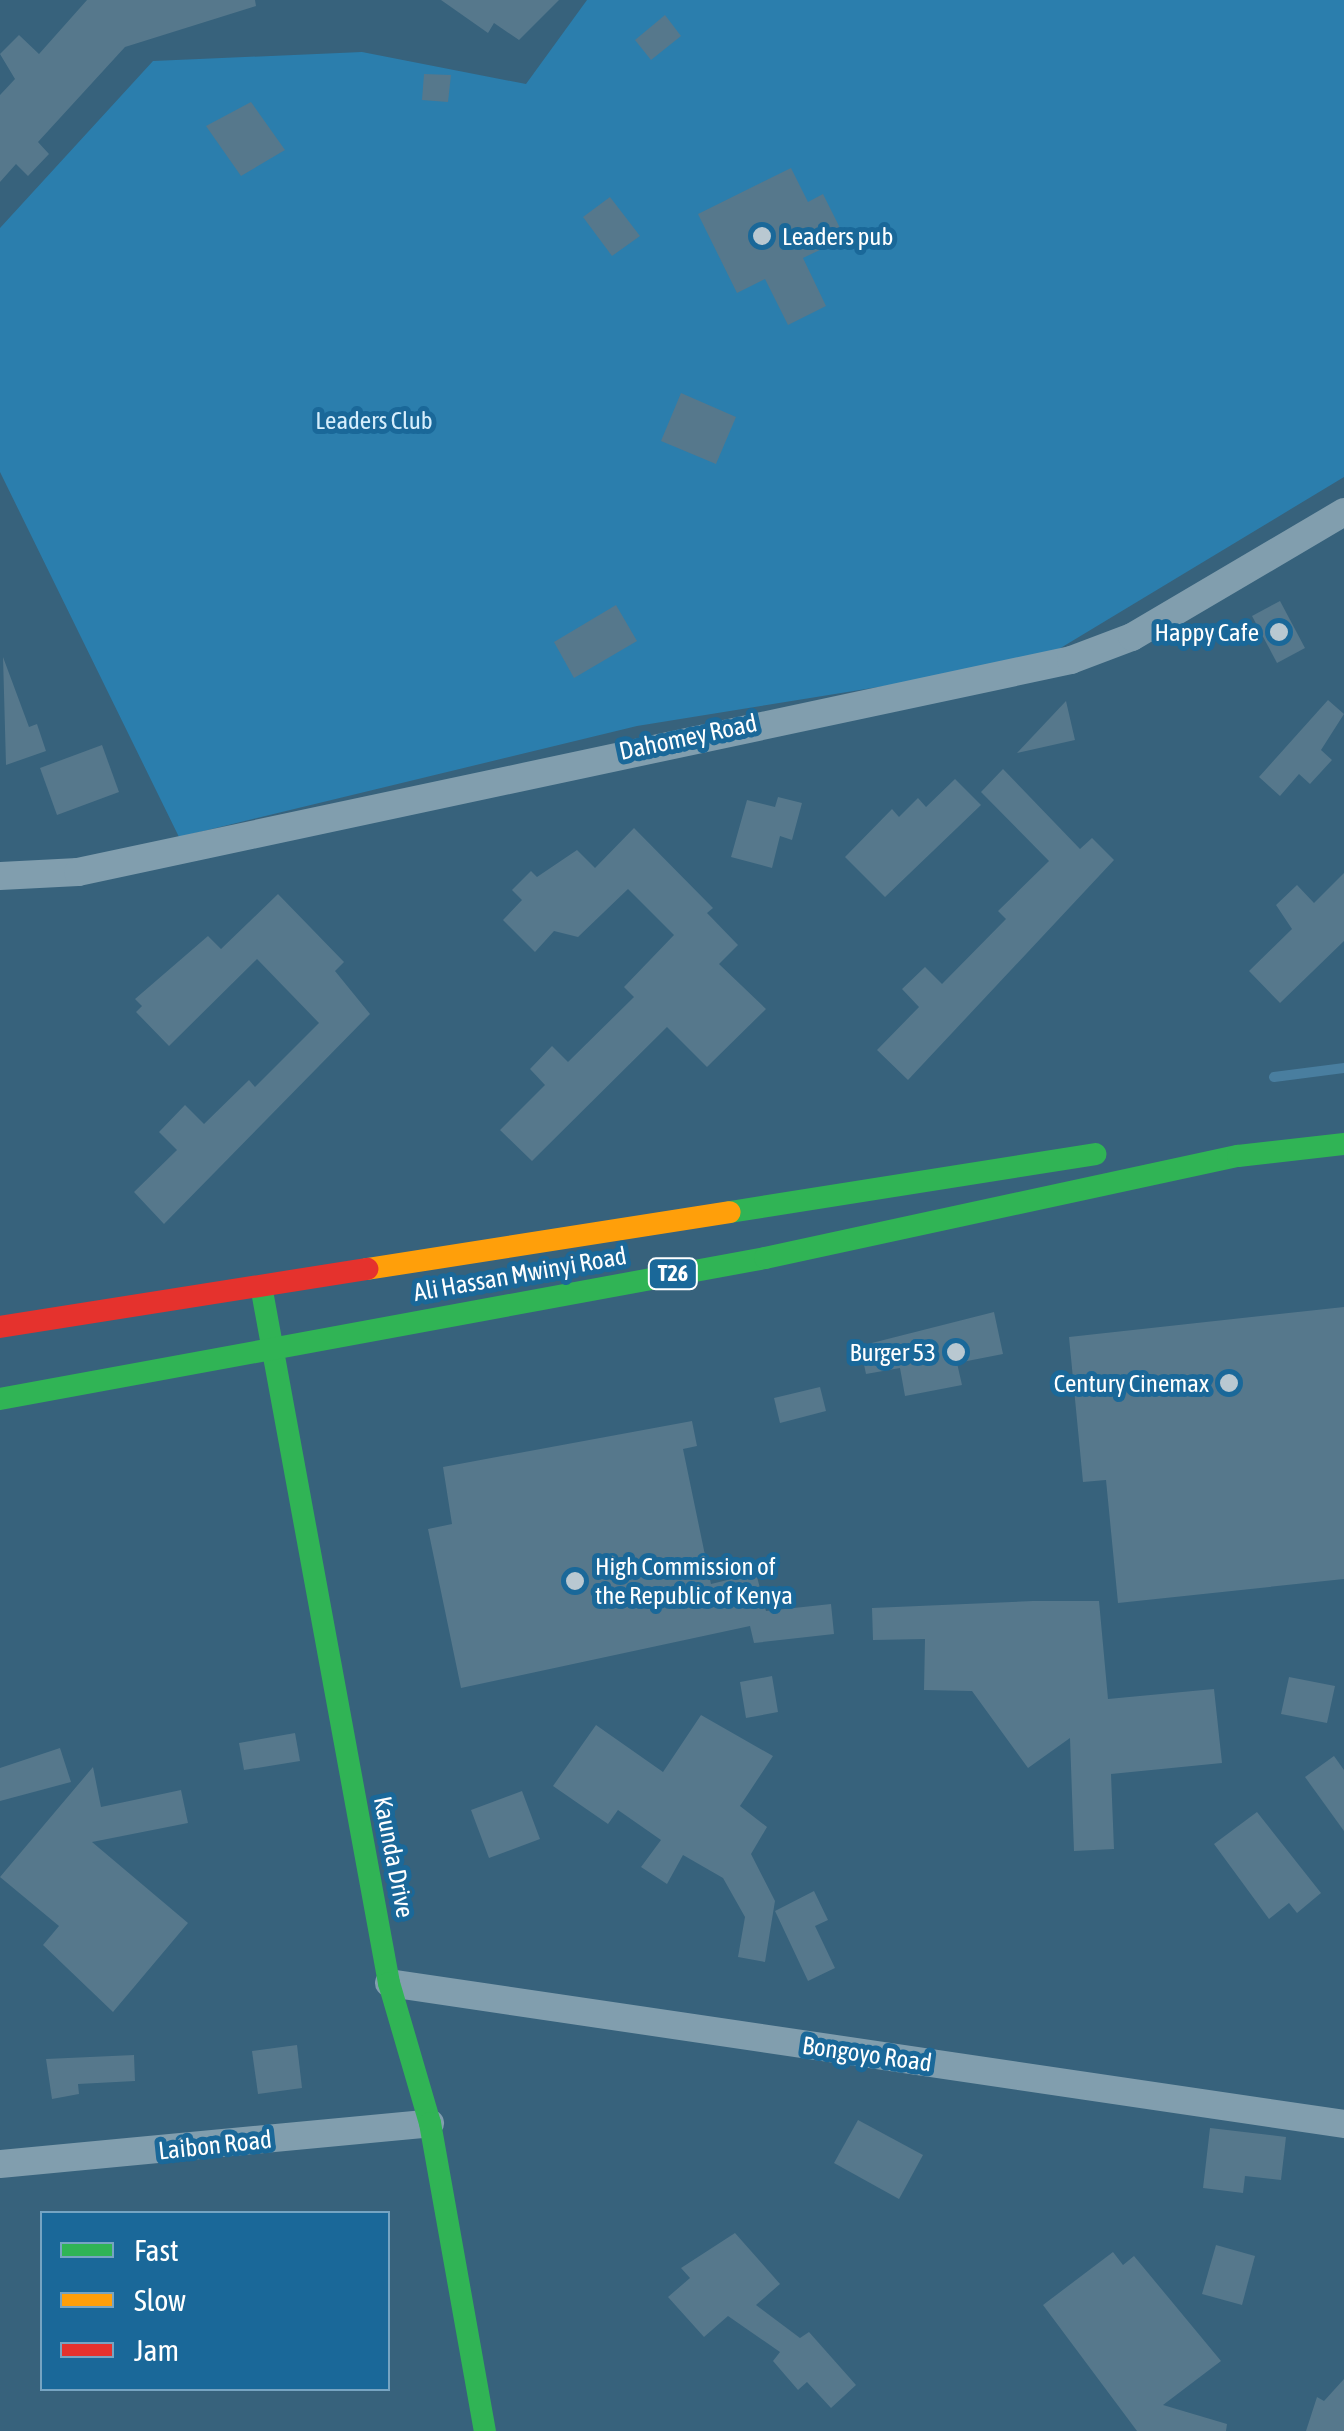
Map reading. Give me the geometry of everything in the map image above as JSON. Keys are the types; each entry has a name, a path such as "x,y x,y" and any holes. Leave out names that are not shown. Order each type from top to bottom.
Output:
{"main road":[{"path":"1166,1144 1344,1124"},
{"name":"Ali Hassan Mwinyi Road","path":"0,1399 765,1258 1238,1156 1344,1144"},
{"name":"Ali Hassan Mwinyi Road","path":"0,1327 262,1290 761,1201 1128,1150"},
{"name":"Kaunda Drive","path":"262,1290 389,1983 430,2123 485,2431"}],"street":[{"name":"Dahomey Road","path":"0,876 78,872 1071,660 1132,637 1344,512"},
{"name":"Bongoyo Road","path":"389,1983 1344,2124"},
{"name":"Laibon Road","path":"0,2164 430,2123"}],"green space":[{"name":"Leaders Club","path":"587,0 1344,0 1344,477 1039,661 637,726 179,837 0,472 0,228 153,61 362,52 526,84"}],"building":[{"path":"87,0 255,0 256,6 125,47 38,142 49,154 28,176 16,164 0,182 0,95 15,79 0,54 19,35 39,54"},
{"path":"441,0 559,0 519,40 494,23 488,33"},
{"path":"665,15 681,36 651,60 635,40"},
{"path":"424,74 451,75 448,102 422,100"},
{"path":"251,102 285,150 241,176 206,126"},
{"path":"791,168 808,202 823,194 845,238 803,258 826,306 788,325 765,279 737,293 698,214"},
{"path":"610,197 640,236 612,256 583,217"},
{"path":"681,393 736,417 716,464 661,441"},
{"name":"Happy Cafe","path":"1280,601 1305,648 1277,663 1252,616"},
{"path":"616,605 637,641 574,678 554,642"},
{"path":"3,657 29,727 37,724 46,751 6,765"},
{"path":"1328,700 1344,714 1321,750 1332,760 1310,784 1299,774 1280,796 1259,777"},
{"path":"1066,701 1075,740 1017,753"},
{"path":"102,745 119,792 57,815 40,768"},
{"path":"1003,769 1080,849 1092,838 1114,860 908,1080 877,1050 919,1007 902,989 925,967 942,984 1006,919 998,911 1049,861 981,792"},
{"path":"955,779 981,805 885,897 845,857 892,809 899,817 918,798 926,807"},
{"path":"778,797 802,803 792,840 780,836 772,868 731,857 747,800 775,807"},
{"path":"634,828 713,908 707,913 738,945 719,964 766,1009 707,1067 667,1027 532,1161 500,1130 545,1085 530,1069 552,1046 568,1062 634,997 624,987 674,935 628,889 578,937 554,931 535,952 503,920 522,900 512,890 531,871 537,877 577,850 595,868"},
{"path":"1344,873 1344,941 1280,1003 1249,971 1292,929 1276,905 1297,885 1314,903"},
{"path":"278,894 344,962 335,971 370,1014 164,1224 134,1192 177,1150 159,1132 185,1105 204,1124 249,1080 255,1087 319,1023 257,959 169,1046 136,1012 142,1006 135,999 208,936 221,949"},
{"path":"1344,1307 1344,1579 1118,1603 1106,1480 1083,1482 1069,1337"},
{"path":"994,1312 1003,1354 957,1363 962,1385 905,1396 900,1368 866,1374 860,1346"},
{"path":"820,1387 826,1411 780,1423 774,1398"},
{"name":"High Commission of the Republic of Kenya","path":"692,1421 697,1446 683,1449 711,1584 756,1573 766,1611 831,1604 834,1634 754,1643 750,1626 461,1688 428,1529 452,1524 443,1467"},
{"path":"1099,1601 1108,1699 1214,1689 1222,1763 1111,1774 1114,1849 1074,1851 1070,1738 1028,1768 972,1691 924,1690 925,1639 873,1640 872,1608"},
{"path":"772,1676 778,1712 746,1718 740,1682"},
{"path":"1289,1677 1335,1686 1327,1723 1281,1714"},
{"path":"701,1715 773,1756 740,1806 767,1827 751,1854 775,1901 765,1962 738,1957 745,1917 723,1878 683,1855 667,1884 641,1867 661,1840 618,1810 608,1824 553,1786 596,1725 663,1772"},
{"path":"295,1733 300,1761 244,1770 239,1743"},
{"path":"60,1748 71,1782 0,1801 0,1768"},
{"path":"1334,1756 1344,1770 1344,1831 1305,1777"},
{"path":"93,1767 101,1807 181,1790 188,1823 92,1842 188,1923 113,2012 43,1945 59,1926 0,1877"},
{"path":"522,1791 540,1839 489,1858 471,1810"},
{"path":"1257,1812 1321,1893 1297,1913 1289,1903 1269,1919 1214,1844"},
{"path":"814,1891 828,1920 815,1926 835,1968 808,1981 775,1911"},
{"path":"297,2045 302,2088 258,2094 252,2051"},
{"path":"134,2055 135,2081 78,2084 79,2094 52,2099 46,2059"},
{"path":"858,2120 923,2155 899,2199 834,2163"},
{"path":"1210,2128 1286,2137 1281,2180 1245,2176 1243,2193 1203,2188"},
{"path":"735,2233 780,2284 756,2305 800,2338 809,2332 856,2385 831,2408 807,2382 798,2390 773,2361 780,2352 728,2316 704,2337 668,2297 690,2278 681,2268"},
{"path":"1216,2245 1255,2256 1242,2305 1202,2294"},
{"path":"1113,2252 1123,2265 1134,2256 1221,2361 1163,2405 1227,2424 1226,2431 1137,2431 1043,2305"},
{"path":"1344,2379 1344,2431 1306,2431 1317,2397 1324,2401"}],"waterway":[{"path":"1274,1077 1344,1068"}],"traffic: fast":[{"path":"0,1399 765,1258 1238,1156 1344,1144"},
{"path":"730,1212 1095,1154"},
{"path":"262,1291 389,1983 430,2123 485,2431"}],"traffic: slow":[{"path":"367,1269 730,1212"}],"traffic: jam":[{"path":"0,1327 367,1269"}],"place":[{"name":"Leaders pub","path":"762,236"},
{"name":"Happy Cafe","path":"1279,632"},
{"name":"Burger 53","path":"956,1352"},
{"name":"Century Cinemax","path":"1229,1383"},
{"name":"High Commission of the Republic of Kenya","path":"575,1581"}]}
